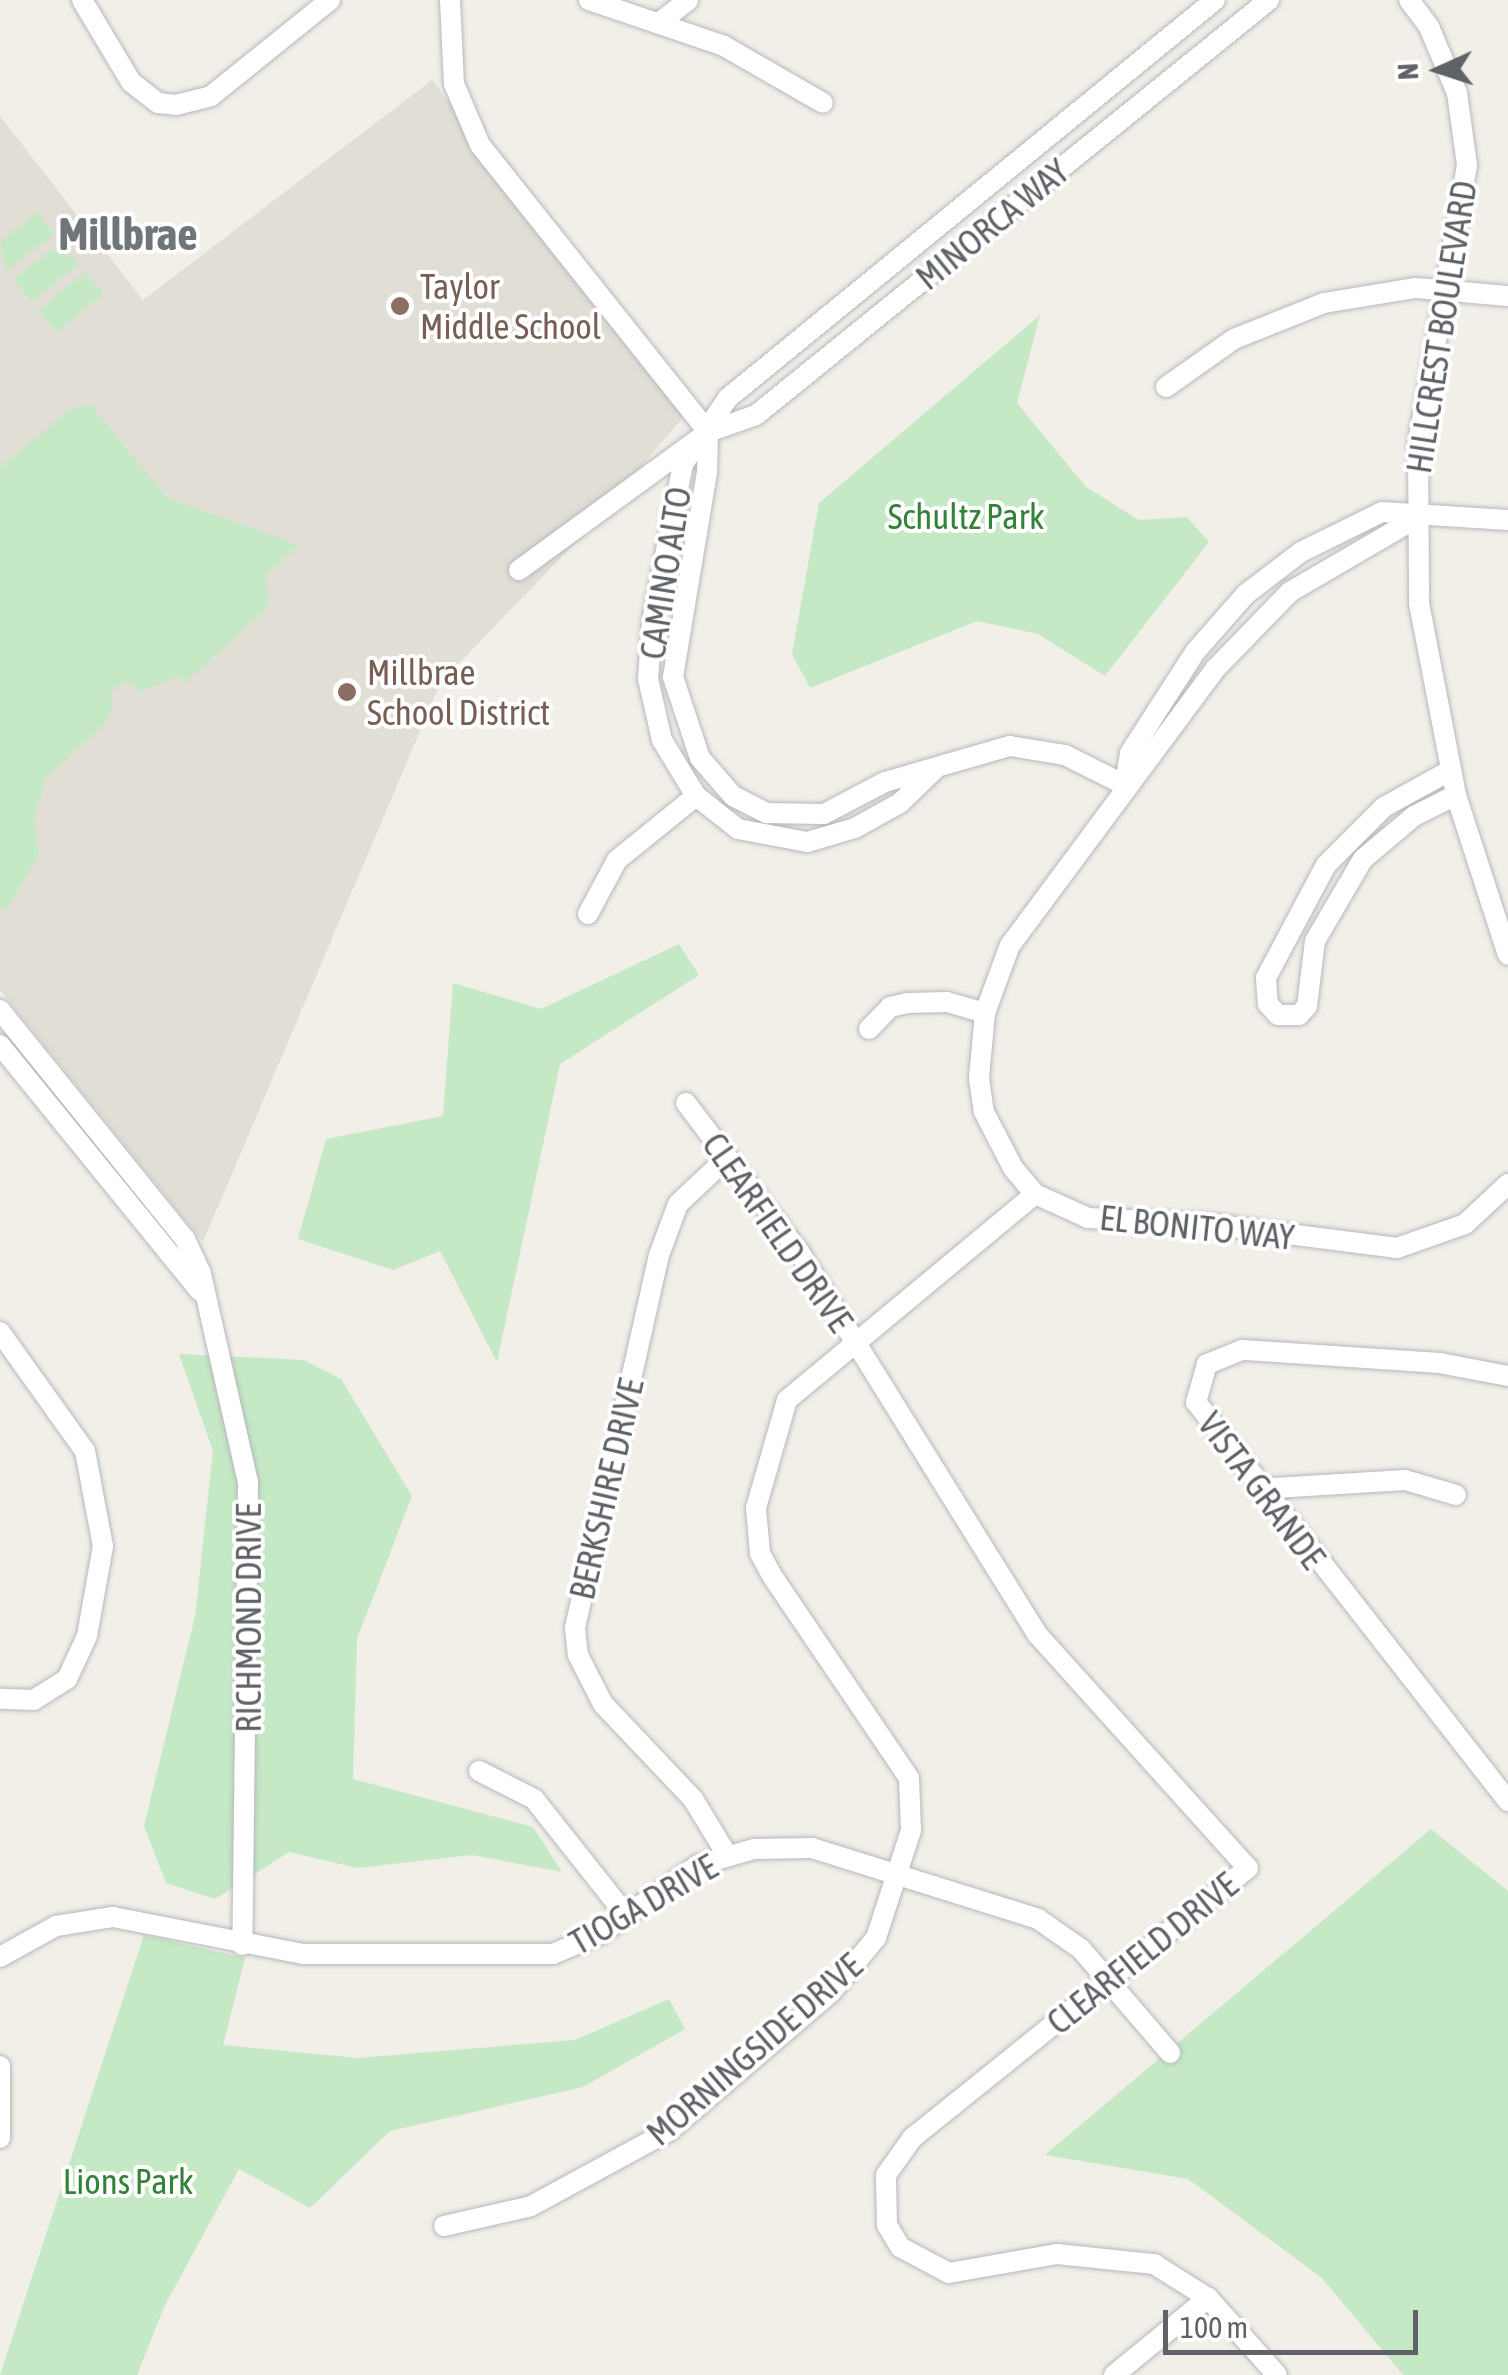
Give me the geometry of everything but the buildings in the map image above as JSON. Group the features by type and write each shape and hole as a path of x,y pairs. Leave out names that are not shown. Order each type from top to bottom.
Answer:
{"street":[{"path":"82,0 132,82 158,103 193,104 211,96 330,0"},
{"path":"450,0 454,84 480,146 708,432"},
{"path":"589,0 766,65 823,102"},
{"path":"660,23 688,0"},
{"name":"MINORCA WAY","path":"708,432 728,398 908,244 1215,0"},
{"name":"MINORCA WAY","path":"519,570 708,432 756,415 1269,0"},
{"name":"HILLCREST BOULEVARD","path":"1410,0 1444,58 1465,129 1465,200 1423,409 1415,518 1419,603 1456,795 1508,955"},
{"path":"1166,387 1234,339 1293,314 1369,294 1448,288 1508,296"},
{"name":"CAMINO ALTO","path":"708,432 683,464 649,650 662,740 696,796 738,829 807,842 831,838 900,803 935,769"},
{"name":"CAMINO ALTO","path":"708,432 707,472 674,652 677,702 700,758 733,796 786,816 824,814 885,782 986,750 1035,748 1092,766 1125,785"},
{"path":"1415,518 1508,520"},
{"name":"EL BONITO WAY","path":"1415,518 1315,574 1264,614 1125,785 1019,930 985,1013 979,1046 984,1112 996,1143 1036,1194 1088,1218 1253,1228 1373,1250 1442,1236 1491,1206 1508,1184"},
{"path":"1451,770 1384,807 1326,865 1266,978 1268,1004 1278,1015 1300,1014 1308,1006 1315,941 1363,859 1414,816 1456,795"},
{"path":"588,914 616,860 696,796"},
{"path":"868,1030 890,1008 907,1003 947,1002 985,1013"},
{"name":"RICHMOND DRIVE","path":"0,1010 185,1239 204,1296 248,1482 242,1944"},
{"name":"RICHMOND DRIVE","path":"0,1045 204,1296"},
{"name":"CLEARFIELD DRIVE","path":"686,1103 800,1252 1037,1634 1248,1868 897,2154 882,2200 887,2225 911,2256 949,2274 1057,2254 1109,2254 1154,2264 1208,2298 1277,2375"},
{"name":"BERKSHIRE DRIVE","path":"727,1158 678,1204 659,1255 575,1628 578,1655 604,1704 692,1799 728,1855"},
{"name":"MORNINGSIDE DRIVE","path":"444,2226 531,2206 669,2130 846,1978 876,1938 900,1872 910,1830 909,1778 771,1574 755,1532 775,1426 787,1400 1036,1194"},
{"path":"0,1332 85,1450 102,1546 87,1636 68,1679 34,1700 0,1699"},
{"name":"VISTA GRANDE","path":"1508,1376 1440,1363 1222,1354 1197,1381 1196,1402 1258,1489 1508,1800"},
{"path":"1258,1489 1406,1480 1456,1495"},
{"path":"479,1771 534,1799 625,1914"},
{"name":"TIOGA DRIVE","path":"0,1956 56,1926 113,1917 242,1944 331,1955 553,1954 625,1914 670,1880 728,1855 812,1848 900,1872 1038,1919 1081,1950 1170,2053"},
{"path":"0,2066 0,2138"},
{"path":"1114,2375 1208,2298"}],"shaded area":[{"path":"432,80 686,414 581,537 441,682 203,1242 0,990 0,116 143,300"}],"green space":[{"path":"37,212 54,234 6,272 0,242"},
{"path":"61,242 79,264 31,302 14,280"},
{"path":"86,272 103,294 56,332 39,310"},
{"name":"Schultz Park","path":"1040,315 1017,403 1086,487 1139,520 1187,517 1209,542 1105,676 1038,634 977,621 810,688 792,654 819,503"},
{"path":"90,404 167,498 299,545 265,576 269,599 263,612 186,682 177,676 141,692 125,681 110,693 113,705 104,725 46,777 34,819 39,854 8,908 0,909 0,468 69,410"},
{"path":"679,944 699,975 560,1064 497,1362 440,1251 393,1270 298,1239 326,1139 443,1116 453,983 541,1009"},
{"path":"179,1354 304,1360 341,1379 412,1496 357,1639 353,1779 533,1827 562,1872 472,1855 357,1868 289,1852 215,1899 166,1883 144,1826 195,1616 213,1451"},
{"path":"1431,1829 1508,1891 1508,2375 1403,2375 1322,2278 1188,2179 1045,2155"},
{"name":"Lions Park","path":"144,1935 245,1958 223,2045 358,2058 575,2040 669,1999 685,2029 583,2087 390,2131 310,2208 239,2169 164,2307 137,2375 0,2375"}],"place":[{"name":"Taylor Middle School","path":"400,306"},
{"name":"Millbrae School District","path":"347,692"}],"district":[{"name":"Millbrae","path":"128,235"}]}
